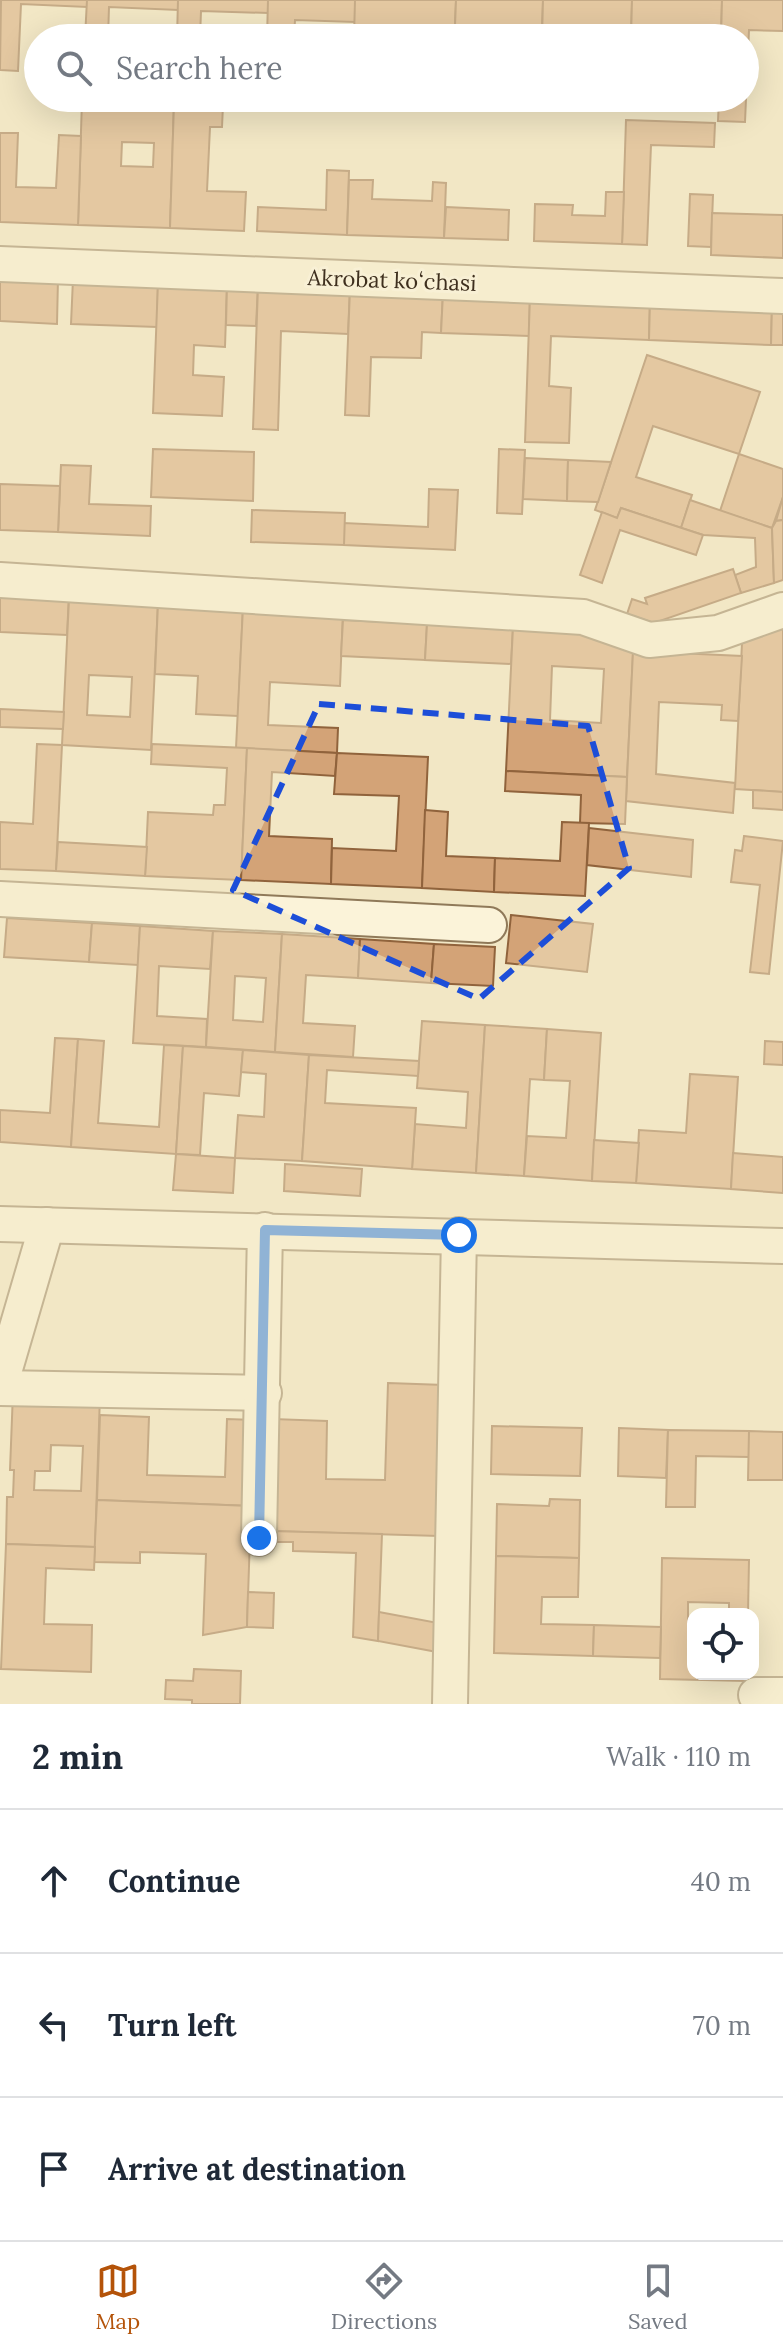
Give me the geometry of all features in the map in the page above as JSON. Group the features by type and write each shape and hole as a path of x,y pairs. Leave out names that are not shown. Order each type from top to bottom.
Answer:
{"street":[{"name":"Akrobat koʻchasi","path":"0,264 783,296"},
{"path":"0,580 583,617 649,640 718,633 783,610"},
{"path":"0,899 489,925"},
{"path":"0,1224 783,1246"},
{"path":"47,1225 0,1387 264,1393"},
{"path":"259,1538 265,1230"},
{"path":"450,1704 459,1235"}],"highlighted area":[{"path":"319,704 588,726 629,868 479,999 233,890"}],"building":[{"path":"1,0 87,0 87,7 21,4 18,71 0,70"},
{"path":"87,0 178,0 178,10 109,7 108,24 86,24"},
{"path":"178,0 268,0 268,13 201,11 201,24 177,24"},
{"path":"268,0 355,0 355,22 295,20 295,24 267,24"},
{"path":"355,0 456,0 455,24 354,24"},
{"path":"456,0 543,0 542,24 455,24"},
{"path":"543,0 632,0 631,24 542,24"},
{"path":"632,0 722,0 721,24 631,24"},
{"path":"722,0 783,0 783,31 759,30 759,24 721,24"},
{"path":"82,112 174,112 170,228 78,225","holes":["122,142 154,143 153,167 121,166"]},
{"path":"174,112 223,112 222,127 210,127 207,191 246,192 244,231 170,228"},
{"path":"718,112 745,112 745,122 718,121"},
{"path":"626,120 715,123 714,147 651,145 647,245 622,244"},
{"path":"0,133 18,133 16,187 56,188 59,135 81,136 78,225 0,222"},
{"path":"327,170 349,171 347,235 257,231 258,207 326,210"},
{"path":"349,180 373,180 372,199 432,201 433,182 446,183 444,238 347,235"},
{"path":"606,192 624,192 622,244 534,241 535,204 573,205 572,215 605,216"},
{"path":"690,194 713,195 711,247 688,246"},
{"path":"446,207 509,210 508,240 444,238"},
{"path":"712,213 783,215 783,258 711,255"},
{"path":"0,276 58,278 57,324 0,321"},
{"path":"73,279 158,282 157,327 71,324"},
{"path":"158,282 227,285 225,347 194,345 193,375 224,377 222,416 153,413"},
{"path":"227,285 258,286 256,326 226,325"},
{"path":"258,286 350,289 348,334 281,331 278,430 253,429"},
{"path":"350,289 443,293 441,333 422,332 421,358 371,357 369,416 345,415"},
{"path":"443,293 530,296 529,336 441,333"},
{"path":"530,296 650,300 649,340 551,336 549,386 571,388 569,443 525,442"},
{"path":"650,300 772,305 771,345 649,340"},
{"path":"772,305 783,305 783,345 771,345"},
{"path":"647,355 760,392 739,454 653,426 636,477 692,495 681,528 621,508 617,518 595,510"},
{"path":"153,449 254,452 253,501 151,497"},
{"path":"499,449 525,450 522,514 497,513"},
{"path":"739,454 783,469 783,497 772,528 720,511"},
{"path":"525,458 568,460 567,501 523,499"},
{"path":"568,460 611,462 598,502 567,501"},
{"path":"61,465 91,466 89,504 151,506 150,536 58,532"},
{"path":"0,484 60,486 58,532 0,530"},
{"path":"429,489 458,490 455,550 344,545 344,523 428,527"},
{"path":"783,497 783,520 776,521"},
{"path":"690,500 772,528 774,583 741,593 735,575 756,567 755,538 703,535 681,528"},
{"path":"621,508 703,535 696,555 620,530 602,583 580,575 602,512 617,518"},
{"path":"252,510 345,513 344,545 251,542"},
{"path":"783,520 783,580 774,583 772,528 776,521"},
{"path":"733,569 741,593 654,623 627,614 632,599 647,604 645,598"},
{"path":"0,591 69,595 67,635 0,632"},
{"path":"69,599 158,603 151,750 62,745","holes":["89,675 132,677 130,717 87,715"]},
{"path":"158,603 243,607 238,716 196,714 198,676 155,674"},
{"path":"243,607 343,612 340,686 270,682 268,725 338,728 337,753 236,748"},
{"path":"343,620 427,624 425,660 341,656"},
{"path":"427,624 513,627 511,664 425,660"},
{"path":"513,627 634,633 627,777 506,771","holes":["552,666 604,669 601,723 550,720"]},
{"path":"783,628 783,792 735,789 742,643"},
{"path":"633,651 742,656 738,721 721,720 722,705 659,702 656,774 735,783 733,813 626,801"},
{"path":"0,709 64,712 63,729 0,727"},
{"path":"37,744 62,745 56,871 0,869 0,822 33,824"},
{"path":"152,744 247,748 241,880 145,876 148,812 213,815 214,805 225,805 227,768 151,764"},
{"path":"247,748 337,753 335,776 272,772 269,836 332,839 331,884 241,880"},
{"path":"337,753 428,757 422,888 331,884 332,848 396,851 399,796 334,794"},
{"path":"506,771 627,777 625,824 580,823 581,795 505,791"},
{"path":"753,790 783,792 783,810 753,808"},
{"path":"425,810 448,812 446,856 495,858 494,892 422,888"},
{"path":"562,822 589,823 585,896 494,892 495,858 560,861"},
{"path":"589,828 693,840 691,877 587,865"},
{"path":"744,836 783,841 769,974 750,972 760,885 731,882 735,850 742,851"},
{"path":"58,842 147,847 145,876 56,871"},
{"path":"511,915 593,924 587,972 506,963"},
{"path":"7,918 92,923 89,962 4,957"},
{"path":"92,923 140,926 138,965 89,962"},
{"path":"140,926 213,931 210,969 159,966 157,1016 207,1019 206,1047 133,1043"},
{"path":"213,931 282,934 275,1052 206,1047","holes":["235,976 266,978 263,1022 233,1020"]},
{"path":"282,934 360,939 358,978 306,975 303,1023 355,1026 353,1057 275,1052"},
{"path":"360,939 434,944 431,983 358,978"},
{"path":"434,944 495,947 493,986 431,983"},
{"path":"422,1021 485,1025 476,1173 412,1169 415,1124 466,1128 468,1092 417,1088"},
{"path":"485,1025 547,1029 544,1080 530,1079 524,1176 476,1173"},
{"path":"547,1029 601,1033 592,1181 524,1176 527,1136 566,1138 570,1081 544,1080"},
{"path":"55,1038 78,1039 71,1147 0,1142 0,1110 50,1113"},
{"path":"78,1039 104,1041 98,1123 159,1127 164,1045 183,1046 176,1154 71,1147"},
{"path":"765,1041 783,1042 783,1065 764,1064"},
{"path":"183,1046 243,1050 239,1096 204,1093 200,1155 176,1154"},
{"path":"243,1050 309,1055 302,1161 235,1158 238,1115 264,1117 266,1074 241,1072"},
{"path":"309,1055 419,1061 418,1076 327,1070 325,1103 416,1108 412,1169 302,1161"},
{"path":"690,1074 738,1077 731,1189 636,1183 639,1130 686,1133"},
{"path":"594,1140 639,1143 636,1183 592,1181"},
{"path":"733,1153 783,1157 783,1193 731,1189"},
{"path":"176,1154 235,1158 233,1193 173,1190"},
{"path":"285,1164 362,1169 360,1196 284,1191"},
{"path":"388,1383 444,1385 439,1536 270,1531 273,1419 327,1421 326,1479 385,1480"},
{"path":"13,1392 100,1395 95,1547 6,1544 7,1497 13,1497 14,1470 10,1470","holes":["51,1445 83,1446 81,1491 34,1490 35,1471 50,1471"]},
{"path":"100,1415 149,1417 147,1475 225,1477 227,1419 254,1420 251,1506 97,1500"},
{"path":"492,1426 582,1428 580,1476 491,1474"},
{"path":"619,1428 668,1430 666,1478 618,1476"},
{"path":"668,1430 749,1431 749,1457 696,1456 695,1507 666,1507"},
{"path":"749,1431 783,1432 783,1480 748,1480"},
{"path":"550,1499 580,1500 579,1558 496,1556 497,1504 549,1506"},
{"path":"97,1500 251,1506 247,1627 203,1635 206,1554 140,1552 140,1563 94,1562"},
{"path":"270,1531 382,1534 378,1641 353,1637 356,1553 293,1551 293,1542 270,1542"},
{"path":"6,1544 95,1547 94,1570 46,1568 44,1624 92,1625 91,1672 1,1669"},
{"path":"496,1556 579,1558 578,1597 542,1597 541,1624 594,1625 593,1656 494,1653"},
{"path":"662,1558 749,1560 748,1608 729,1608 729,1603 688,1602 687,1680 660,1679"},
{"path":"248,1592 274,1593 273,1628 247,1627"},
{"path":"379,1612 438,1623 437,1652 378,1641"},
{"path":"594,1625 661,1627 660,1658 593,1656"},
{"path":"194,1669 241,1671 240,1704 192,1704 192,1700 165,1699 166,1680 193,1681"}],"route":[{"path":"259,1538 265,1230 459,1235"}]}
